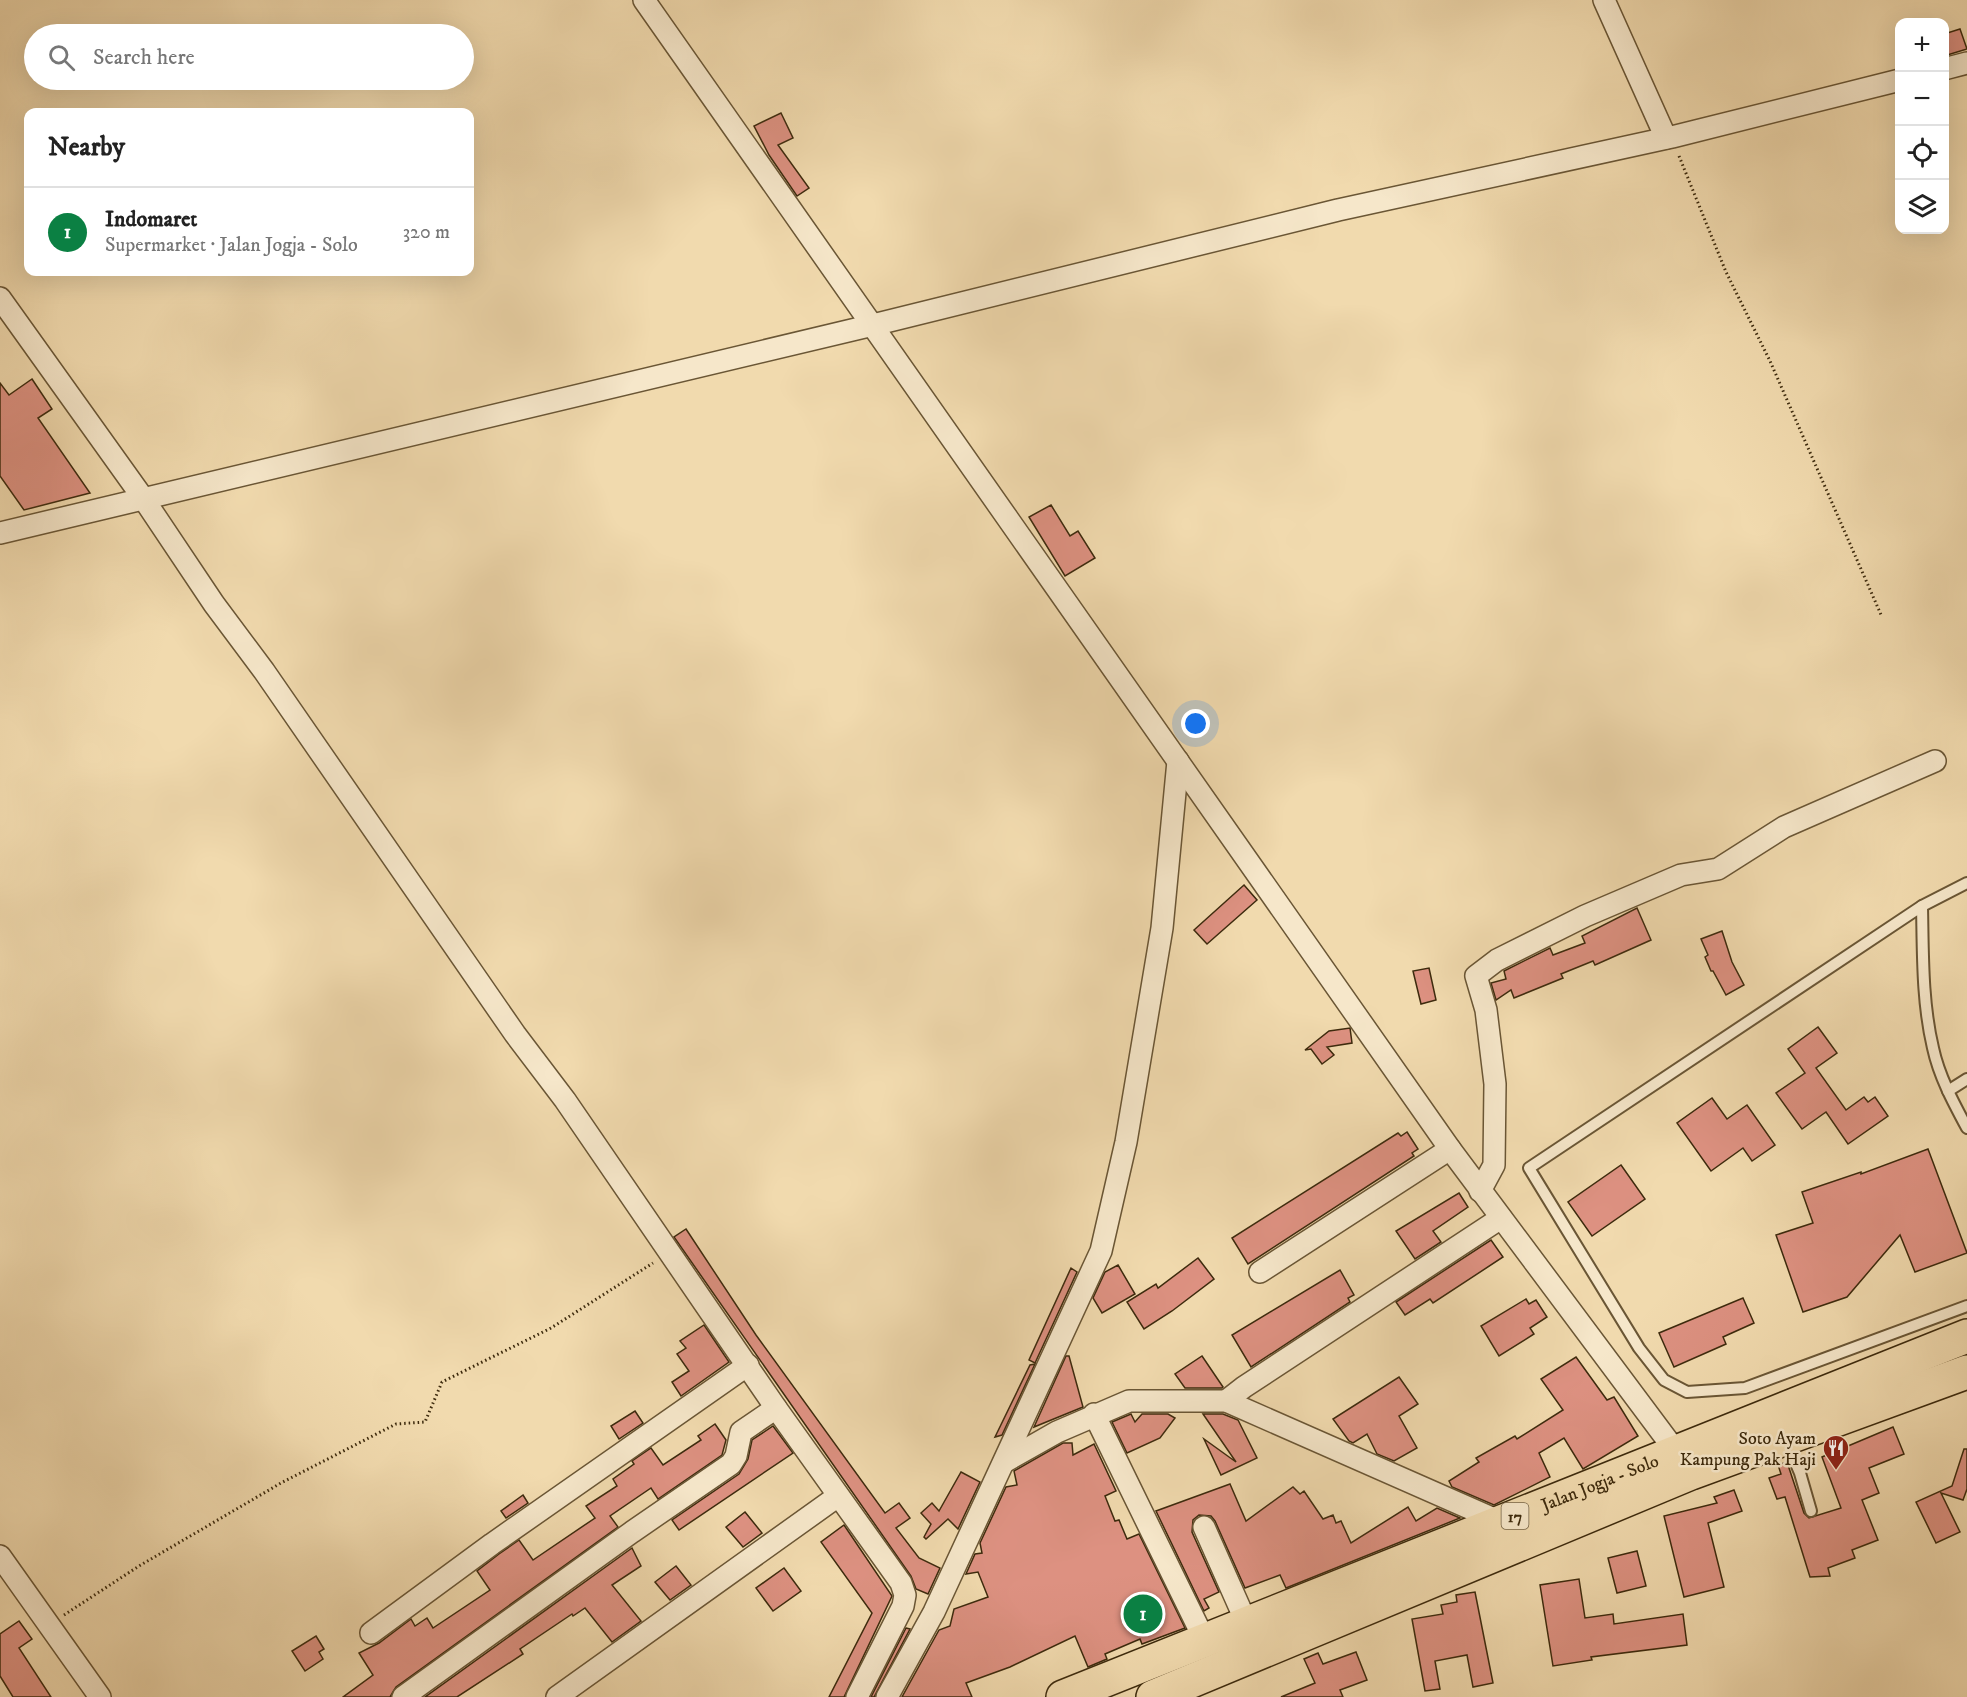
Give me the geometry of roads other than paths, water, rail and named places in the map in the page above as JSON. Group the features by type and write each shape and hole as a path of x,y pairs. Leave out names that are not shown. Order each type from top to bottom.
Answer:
{"highway":[{"name":"Jalan Jogja - Solo","path":"1156,1696 1967,1336"},
{"name":"Jalan Jogja - Solo","path":"1063,1697 1501,1522 1684,1463 1785,1438 1967,1372"}],"street":[{"path":"644,0 1450,1149 1684,1463"},
{"path":"1604,0 1669,138"},
{"path":"1949,68 1967,63"},
{"path":"0,533 873,325 1338,210 1669,138 1895,81"},
{"path":"0,298 214,604 264,670 776,1408 901,1583 906,1595 934,1612"},
{"path":"887,1697 934,1612 1101,1251 1126,1142 1162,928 1178,760"},
{"path":"1480,1191 1494,1165 1495,1084 1486,1010 1476,976 1497,960 1585,916 1681,875 1718,870 1784,827 1935,761"},
{"path":"1260,1272 1450,1149"},
{"path":"1226,1401 1502,1218"},
{"path":"371,1633 492,1544 748,1365"},
{"path":"1004,1462 1094,1414 1129,1401 1226,1401 1501,1522"},
{"path":"403,1697 632,1532 731,1464 736,1456 741,1432 776,1408"},
{"path":"1094,1414 1205,1641"},
{"path":"557,1697 838,1496"},
{"path":"1204,1527 1247,1624"},
{"path":"0,1556 100,1697"},
{"path":"856,1697 903,1606 906,1595"}],"lane":[{"path":"1967,883 1922,906 1529,1168 1639,1348 1664,1380 1687,1392 1745,1388 1967,1306"},
{"path":"1922,906 1925,990 1933,1048 1947,1091 1967,1128"},
{"path":"1947,1091 1967,1079"},
{"path":"1785,1438 1800,1473 1811,1511"}],"place":[{"name":"Soto Ayam Kampung Pak Haji","path":"1836,1471"},
{"name":"Indomaret","path":"1143,1614"}]}
